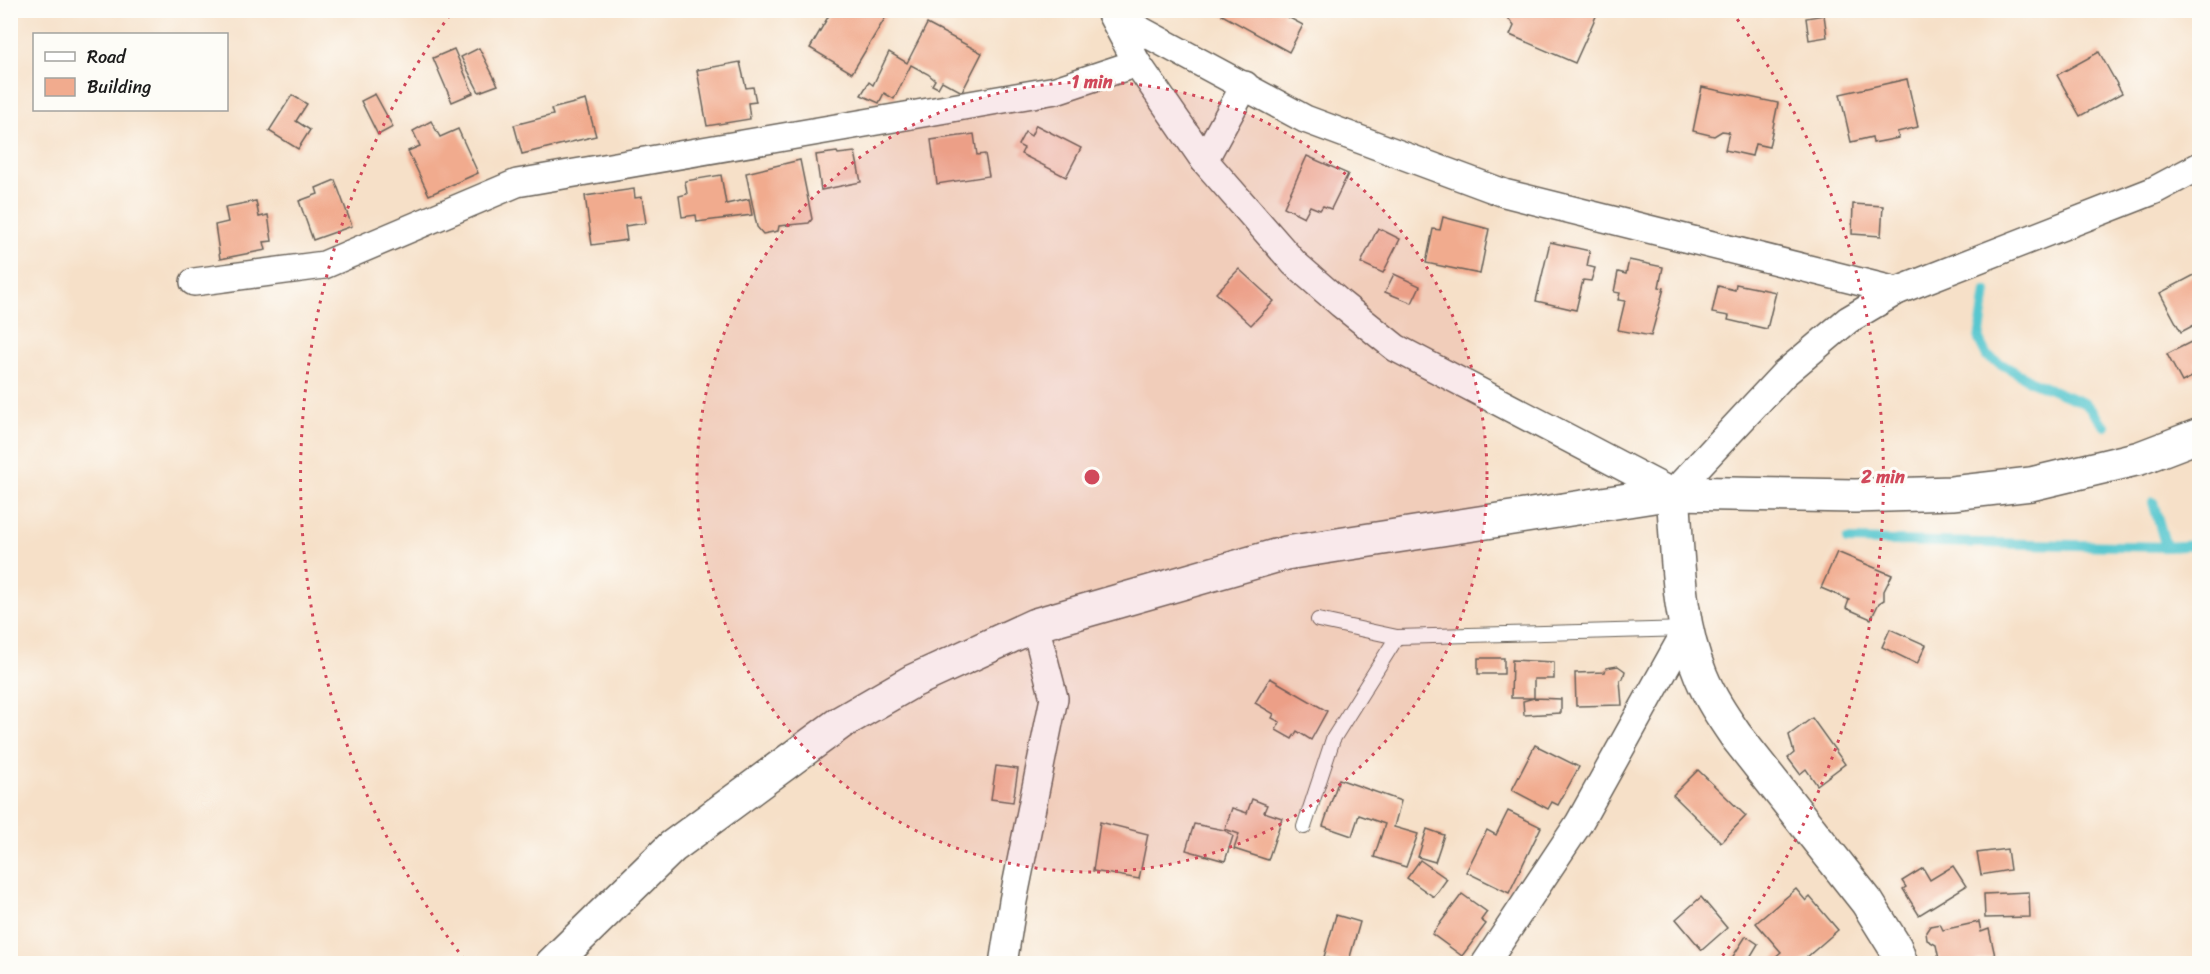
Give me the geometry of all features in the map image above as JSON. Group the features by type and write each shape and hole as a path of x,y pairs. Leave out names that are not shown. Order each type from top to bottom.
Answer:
{"street":[{"path":"1112,13 1137,63 1204,160 1294,263 1396,348 1673,493"},
{"path":"1112,13 1305,119 1504,193 1897,291"},
{"path":"194,282 324,266 517,183 1056,90 1137,63"},
{"path":"1204,160 1245,85"},
{"path":"1901,963 1895,947 1867,902 1736,736 1717,708 1700,675 1687,629 1673,493 1784,374 1848,320 1897,291 2153,191 2199,166"},
{"path":"552,963 672,848 840,723 913,681 1035,625 1286,553 1673,493 1855,496 1952,493 2031,484 2140,458 2199,435"},
{"path":"1003,963 1054,699 1035,625"},
{"path":"1485,963 1579,823 1687,629"}],"lane":[{"path":"1318,620 1397,638 1687,629"},
{"path":"1304,827 1333,739 1397,638"}],"building":[{"path":"832,10 890,10 852,73 810,48"},
{"path":"1224,10 1288,10 1282,14 1303,25 1289,52 1222,15"},
{"path":"1508,10 1590,10 1597,14 1575,63 1510,35 1514,26 1506,15"},
{"path":"1824,15 1827,37 1809,40 1806,18"},
{"path":"927,24 982,53 962,92 942,81 938,88 932,85 935,80 911,65 894,99 884,93 879,103 861,95 869,82 873,85 889,52 907,63"},
{"path":"479,48 498,85 479,92 461,57"},
{"path":"454,49 473,93 452,102 433,58"},
{"path":"2099,52 2122,93 2080,116 2057,75"},
{"path":"740,62 746,88 753,87 756,102 748,103 750,119 707,126 697,70"},
{"path":"1907,79 1918,127 1897,132 1899,138 1873,143 1872,137 1851,142 1840,94"},
{"path":"1702,87 1778,103 1769,147 1755,144 1752,156 1725,150 1729,132 1722,131 1714,136 1693,131"},
{"path":"375,94 393,127 378,135 361,101"},
{"path":"292,95 307,104 296,121 310,130 298,149 269,131"},
{"path":"586,100 596,136 522,154 514,125 553,115 551,109"},
{"path":"431,121 440,137 458,129 478,173 429,195 408,151 420,146 413,131"},
{"path":"1036,125 1081,148 1066,177 1021,154 1024,148 1018,145 1025,132 1031,136"},
{"path":"974,134 977,155 985,154 989,176 937,184 931,140"},
{"path":"837,152 838,154 855,152 861,182 821,190 816,155"},
{"path":"1307,156 1348,174 1331,209 1323,206 1320,210 1310,206 1304,217 1284,207"},
{"path":"800,160 812,219 809,223 779,226 778,231 763,234 757,227 746,173"},
{"path":"721,175 726,204 749,199 752,215 697,222 696,215 682,217 679,196 687,194 685,181"},
{"path":"335,180 352,226 313,240 299,201 318,194 316,188"},
{"path":"634,189 635,198 642,197 646,223 625,226 627,240 592,245 585,196"},
{"path":"256,201 259,217 268,215 272,241 264,242 266,250 220,259 215,225 228,222 225,207"},
{"path":"1853,204 1883,206 1881,236 1852,234"},
{"path":"1443,217 1489,229 1480,274 1426,263 1433,229 1440,230"},
{"path":"1378,228 1400,239 1383,273 1361,263"},
{"path":"1550,242 1590,251 1587,266 1595,268 1591,281 1583,280 1576,310 1536,301"},
{"path":"1629,260 1663,267 1659,287 1664,288 1651,336 1618,330 1625,301 1618,300 1620,293 1614,292 1618,272 1626,274"},
{"path":"1239,269 1274,301 1251,325 1216,293"},
{"path":"2200,272 2200,322 2181,332 2160,293"},
{"path":"1394,274 1420,286 1412,303 1385,292"},
{"path":"1736,284 1776,292 1767,329 1728,320 1729,316 1712,313 1718,286 1735,290"},
{"path":"2195,340 2200,348 2200,361 2195,363 2200,373 2182,382 2167,354"},
{"path":"1837,552 1892,575 1884,591 1884,600 1879,603 1871,619 1846,608 1849,600 1821,588"},
{"path":"1890,629 1926,645 1917,664 1882,647"},
{"path":"1478,658 1504,658 1504,674 1478,674"},
{"path":"1512,660 1554,662 1554,679 1534,679 1534,698 1511,698"},
{"path":"1618,666 1625,671 1623,679 1620,680 1622,705 1576,706 1575,673 1605,672 1606,668"},
{"path":"1270,678 1327,711 1311,740 1297,731 1292,739 1276,730 1280,722 1272,718 1274,714 1255,703"},
{"path":"1534,698 1561,699 1561,713 1524,715 1523,701"},
{"path":"1812,718 1845,764 1817,785 1806,769 1800,774 1788,758 1794,753 1789,735"},
{"path":"1535,745 1579,767 1558,805 1552,802 1548,809 1512,790"},
{"path":"996,766 1018,769 1013,802 991,799"},
{"path":"1698,770 1746,816 1721,842 1673,795"},
{"path":"1339,779 1401,801 1394,827 1418,834 1406,867 1374,857 1385,824 1359,815 1352,836 1323,826"},
{"path":"1252,799 1267,805 1264,812 1282,818 1268,860 1234,849 1239,834 1225,829 1232,808 1247,813"},
{"path":"1508,811 1541,827 1509,893 1466,872 1487,830 1496,835"},
{"path":"1100,822 1148,834 1139,879 1093,871"},
{"path":"1194,824 1224,830 1233,836 1225,861 1186,850"},
{"path":"1427,829 1444,835 1435,862 1418,857"},
{"path":"2007,849 2010,870 1981,875 1977,853"},
{"path":"1420,860 1447,879 1434,897 1407,878"},
{"path":"1953,866 1966,886 1919,915 1903,889 1906,887 1902,881 1923,868 1930,880"},
{"path":"1796,889 1806,901 1810,897 1838,930 1799,964 1777,964 1773,959 1781,952 1756,923"},
{"path":"2029,892 2030,917 1985,918 1984,894"},
{"path":"1462,894 1487,912 1481,920 1486,924 1462,956 1432,934"},
{"path":"1701,897 1727,928 1702,950 1676,919"},
{"path":"1336,915 1360,922 1348,964 1324,957"},
{"path":"1979,922 1981,932 1989,929 1995,956 1975,961 1975,964 1940,964 1936,945 1927,940 1926,932 1930,926 1940,924 1943,930"},
{"path":"1746,936 1758,944 1746,964 1734,964 1730,961"}],"waterway":[{"path":"1986,291 1979,340 1987,356 2033,382 2086,404 2105,426"},
{"path":"2153,502 2166,547 2200,545"},
{"path":"1847,540 2166,547"}]}
